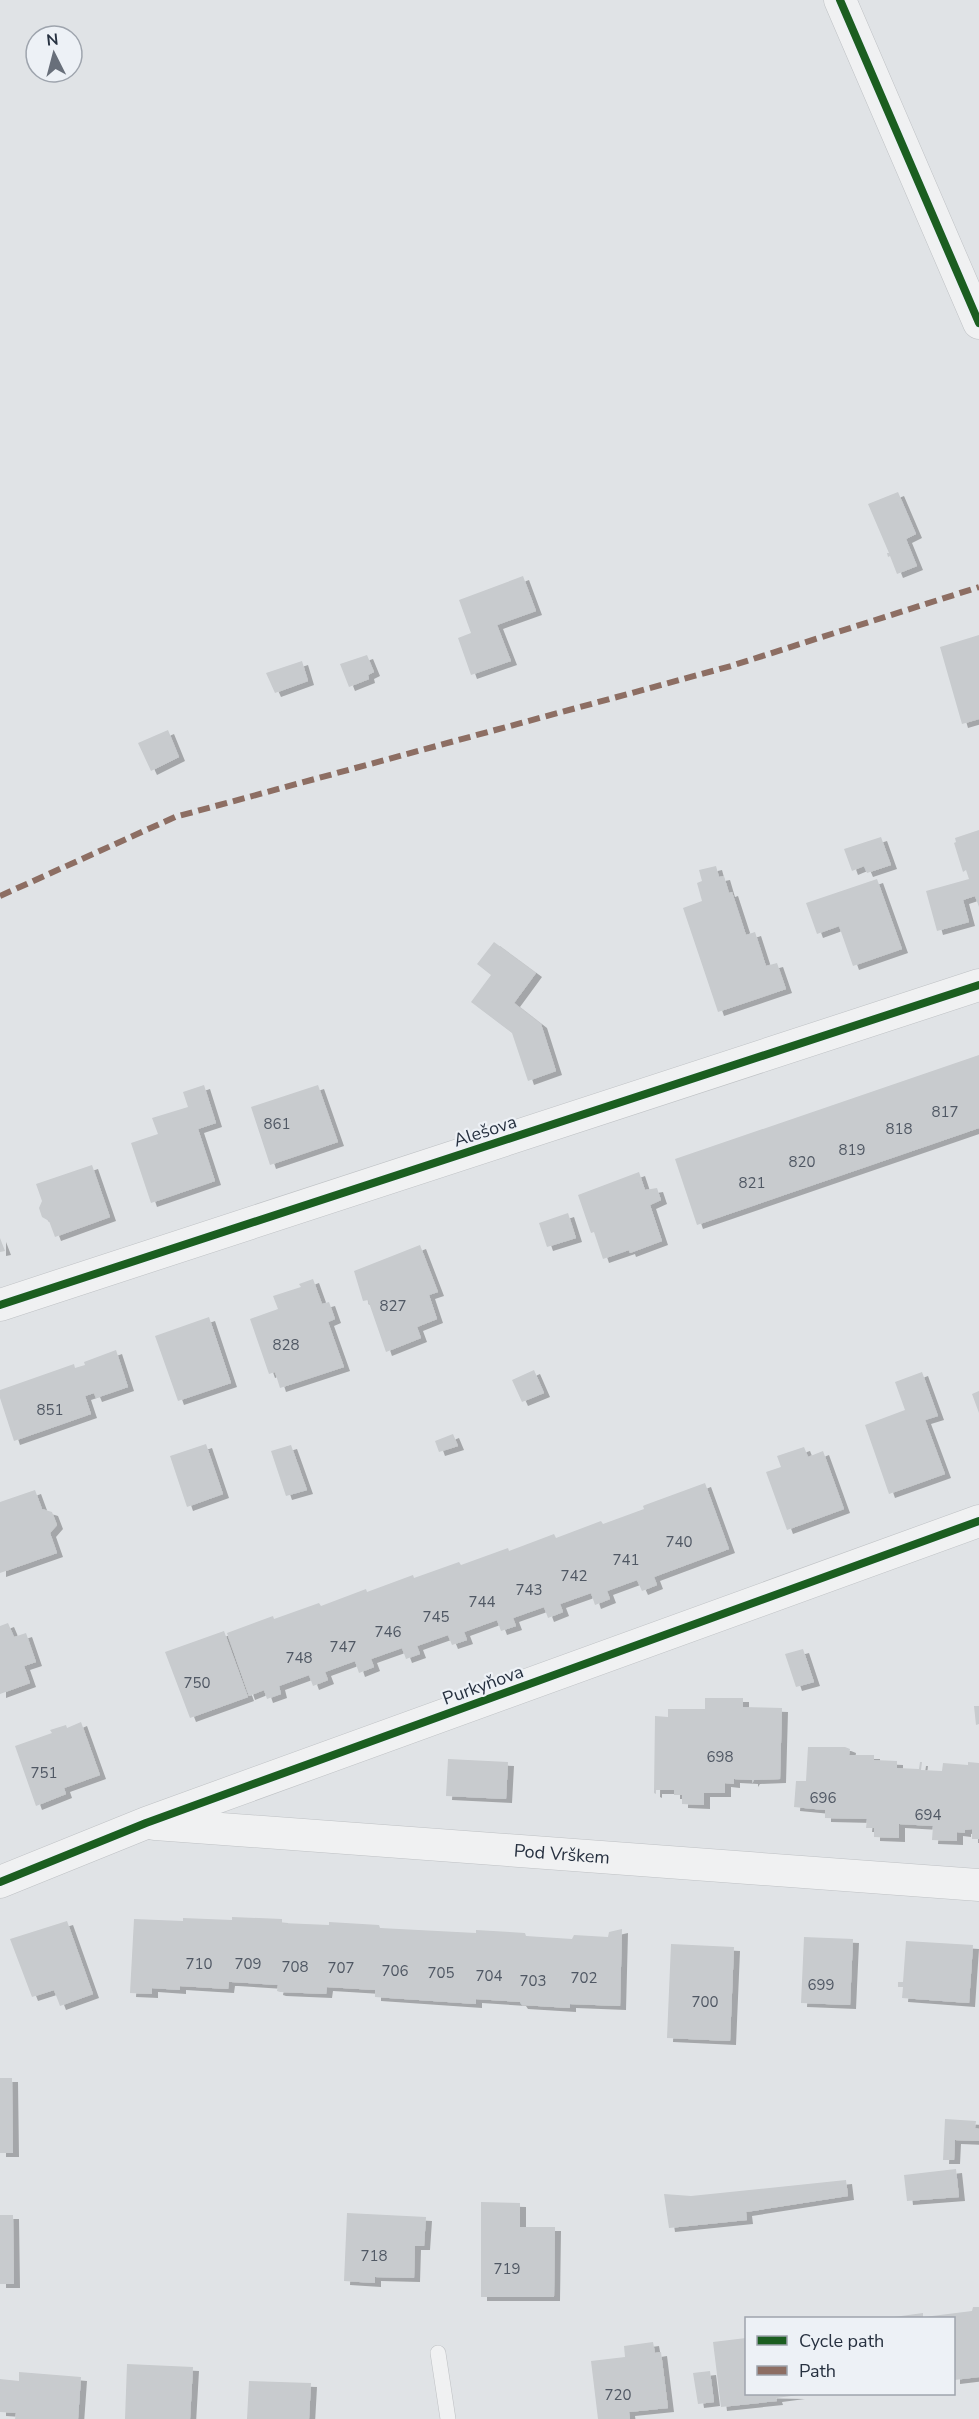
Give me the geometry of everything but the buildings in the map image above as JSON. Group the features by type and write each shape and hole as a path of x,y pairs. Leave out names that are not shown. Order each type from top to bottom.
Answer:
{"street":[{"path":"840,0 979,323"},
{"name":"Alešova","path":"0,1305 979,985"},
{"name":"Purkyňova","path":"0,1882 146,1823 979,1521"},
{"name":"Pod Vrškem","path":"146,1823 979,1885"}],"lane":[{"path":"438,2353 448,2419"}],"marked path":[{"path":"0,896 175,817 731,666 979,587"}],"cycle path":[{"path":"840,0 979,323"},
{"path":"0,1305 979,985"},
{"path":"0,1882 146,1823 979,1521"}]}
